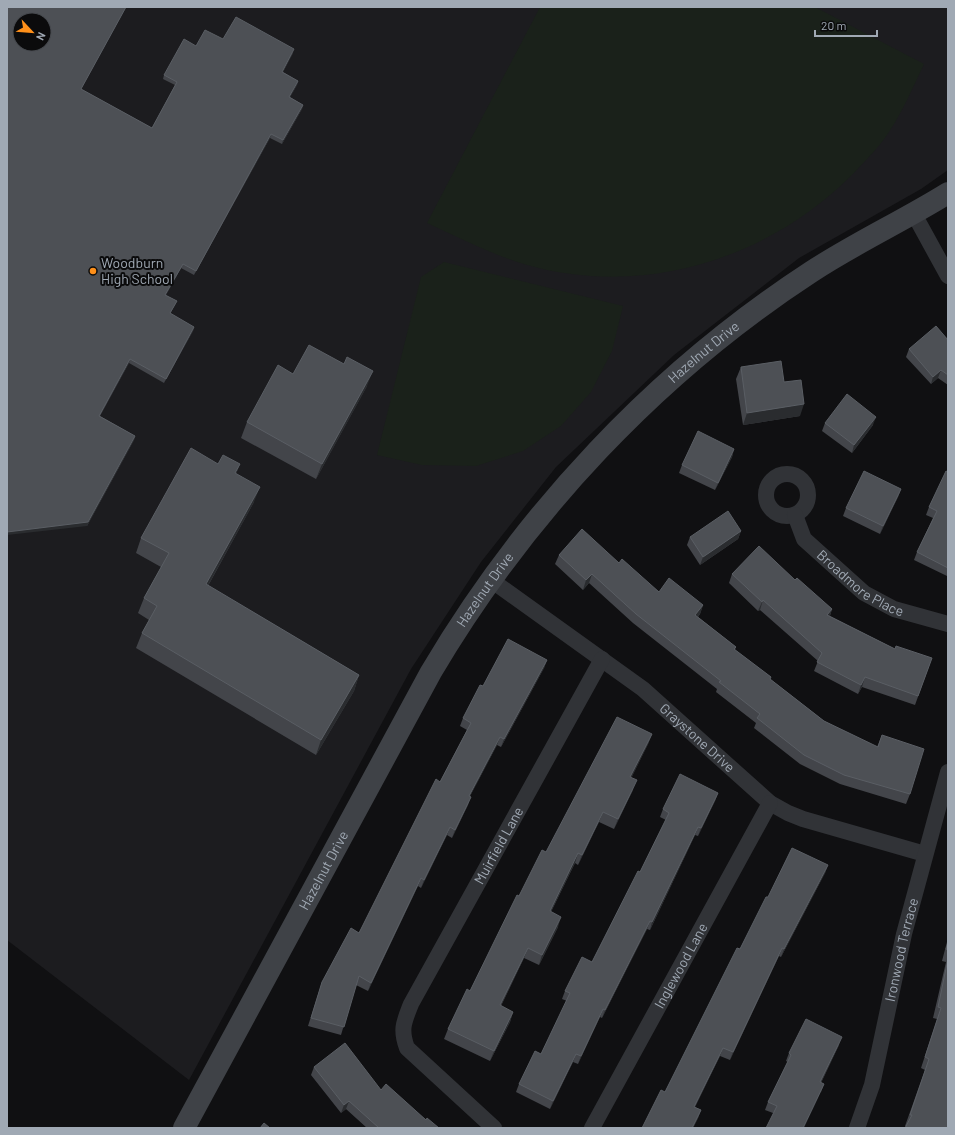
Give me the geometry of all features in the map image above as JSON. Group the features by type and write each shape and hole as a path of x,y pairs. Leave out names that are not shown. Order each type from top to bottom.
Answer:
{"street":[{"name":"Hazelnut Drive","path":"184,1128 431,672 490,580 524,535 579,470 677,375 722,337 812,271 914,214 948,193"},
{"path":"914,214 948,276"},
{"name":"Broadmore Place","path":"795,514 804,539 864,593 894,609 948,624"},
{"name":"Graystone Drive","path":"490,580 602,659 661,704 770,803 803,819 925,854"},
{"name":"Muirfield Lane","path":"494,1128 418,1059 408,1048 402,1035 404,1020 411,1004 602,659"},
{"name":"Ironwood Terrace","path":"857,1128 872,1085 904,934 948,772"},
{"name":"Inglewood Lane","path":"592,1128 770,803"}],"shaded area":[{"path":"7,7 948,7 948,170 921,189 799,258 674,355 556,467 481,562 411,669 189,1080 7,940"},
{"path":"540,7 815,7 924,64 899,116 877,148 854,173 820,203 784,228 744,249 703,264 660,273 616,277 571,274 514,261 476,246 427,223"},
{"path":"444,262 623,306 612,351 591,392 561,426 523,451 476,466 422,465 377,455 421,277"}],"building":[{"name":"Woodburn High School","path":"7,7 126,7 81,89 152,128 177,82 164,75 184,39 196,46 205,30 223,39 236,17 294,49 282,72 298,81 289,97 303,105 283,140 271,134 196,271 183,264 165,295 177,301 170,313 194,327 166,379 130,359 99,416 135,436 88,522 7,532"},
{"path":"936,326 948,340 948,375 941,370 933,377 909,349"},
{"path":"309,345 344,364 347,357 373,371 322,464 247,422 278,365 293,374"},
{"path":"781,361 784,382 801,380 804,404 747,413 741,367"},
{"path":"847,394 876,417 854,445 825,423"},
{"path":"698,431 734,449 718,483 682,465"},
{"path":"191,448 218,464 223,455 240,464 235,473 260,487 206,584 359,675 321,740 142,633 157,606 144,598 169,553 141,538"},
{"path":"864,471 901,489 883,526 846,508"},
{"path":"946,471 948,472 948,568 917,552 937,511 929,507"},
{"path":"728,511 741,531 703,557 690,537"},
{"path":"582,529 619,563 622,559 659,592 669,578 703,605 695,615 736,647 734,649 771,677 770,679 824,721 878,747 882,735 924,749 910,794 844,775 804,755 757,718 760,714 719,682 721,681 636,614 592,574 586,580 559,555"},
{"path":"759,546 795,580 797,578 832,609 827,615 895,649 896,646 932,658 918,696 865,677 861,685 817,662 822,653 763,600 762,602 732,574"},
{"path":"508,639 547,660 504,739 500,737 469,796 471,797 455,830 450,827 424,880 421,878 371,983 359,976 344,1027 311,1018 322,982 351,928 359,933 436,779 440,782 471,723 463,718 480,685 483,686"},
{"path":"617,717 652,734 630,777 637,780 618,819 603,812 582,855 578,853 550,911 561,917 542,955 528,948 500,1005 513,1012 494,1051 448,1029 467,989 470,991 517,895 519,896 542,850 546,852"},
{"path":"680,774 718,793 701,828 698,827 652,922 650,921 605,1010 603,1009 581,1056 576,1054 553,1101 519,1084 535,1051 541,1054 570,993 565,991 582,957 592,962 638,871 640,872 669,813 663,809"},
{"path":"792,848 828,865 784,949 782,948 733,1052 723,1048 694,1107 701,1110 692,1128 642,1128 661,1090 665,1092 737,948 740,949"},
{"path":"948,959 948,1128 905,1128 912,1115 910,1115 929,1059 925,1057 941,1008 938,1007"},
{"path":"806,1019 842,1037 820,1082 824,1084 803,1128 766,1128 777,1106 768,1102 791,1055 789,1053"},
{"path":"345,1043 381,1090 386,1084 426,1120 427,1118 439,1128 379,1128 349,1101 344,1105 314,1067"},
{"path":"264,1123 270,1128 260,1128"}],"place":[{"name":"Woodburn High School","path":"93,271"}]}
